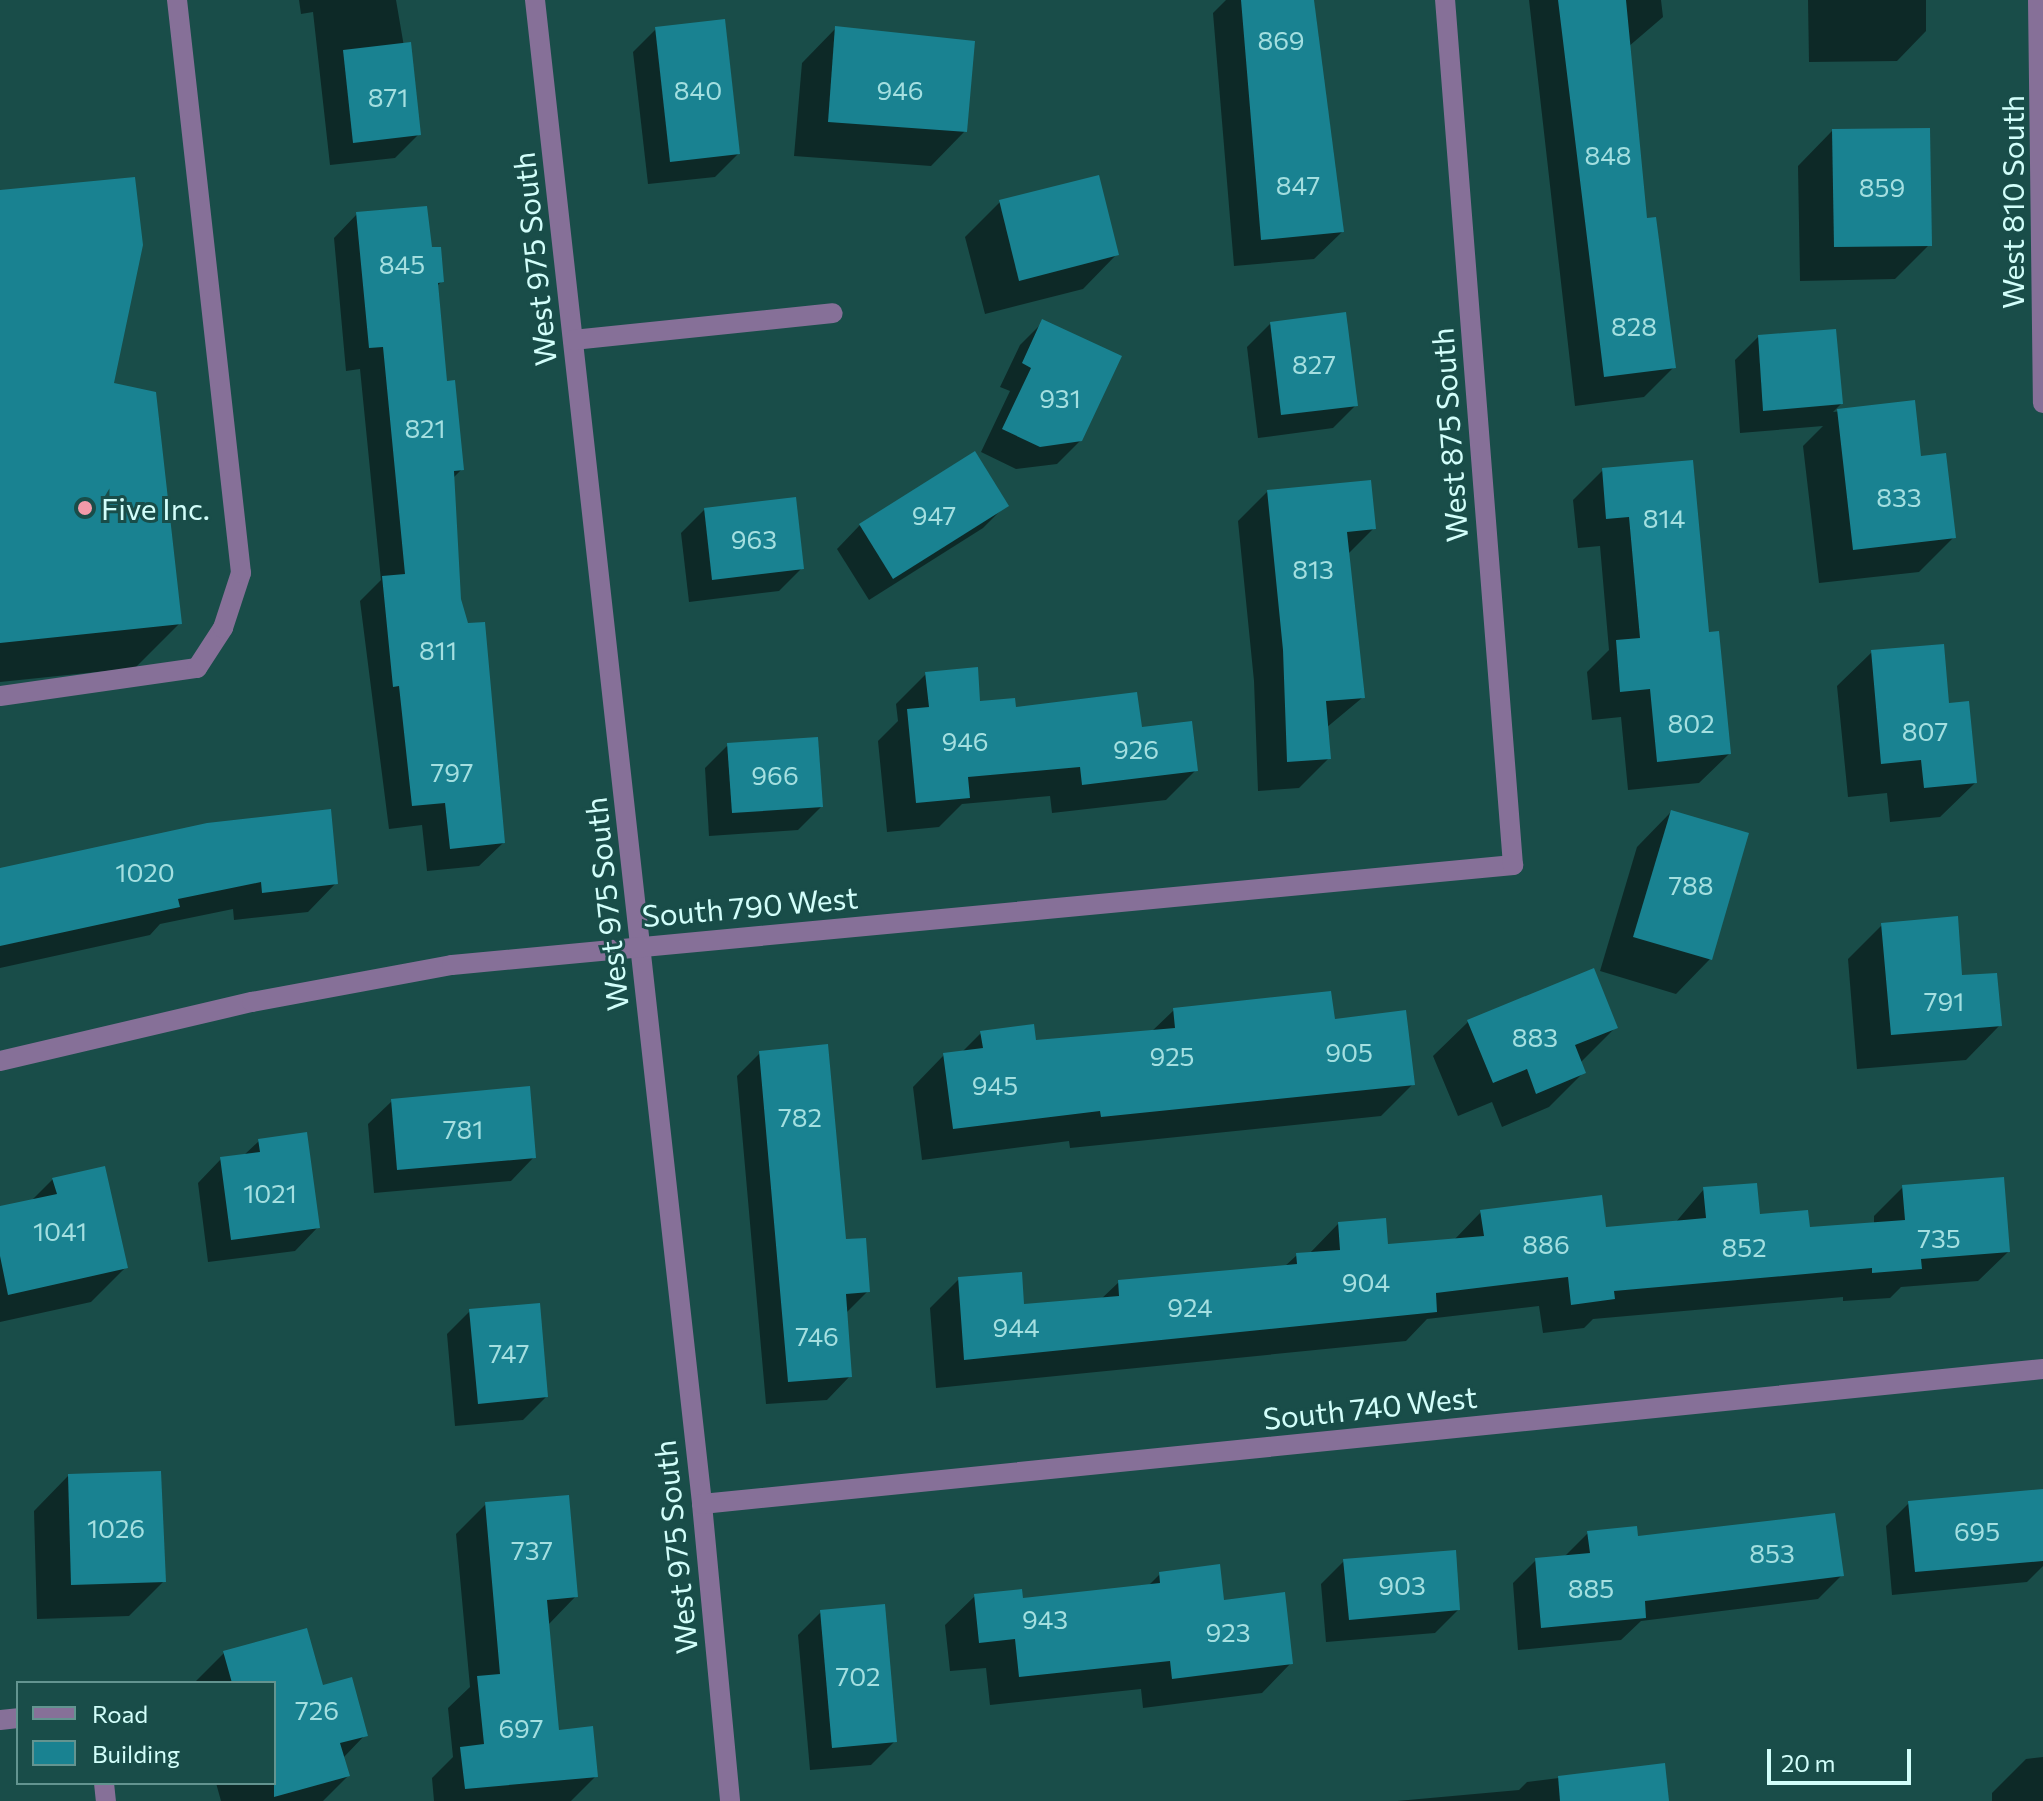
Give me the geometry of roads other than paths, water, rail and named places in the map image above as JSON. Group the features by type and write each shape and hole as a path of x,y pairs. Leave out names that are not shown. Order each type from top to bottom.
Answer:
{"street":[{"path":"0,696 197,668 223,628 241,573 177,0"},
{"name":"West 975 South","path":"535,0 702,1504 730,1801"},
{"name":"West 875 South","path":"1445,0 1513,865"},
{"name":"West 810 South","path":"2038,0 2043,403"},
{"path":"573,340 833,313"},
{"name":"South 790 West","path":"0,1061 252,1002 452,965 1513,865"},
{"name":"South 740 West","path":"702,1504 2043,1369"}],"place":[{"name":"Five Inc.","path":"85,508"}]}
